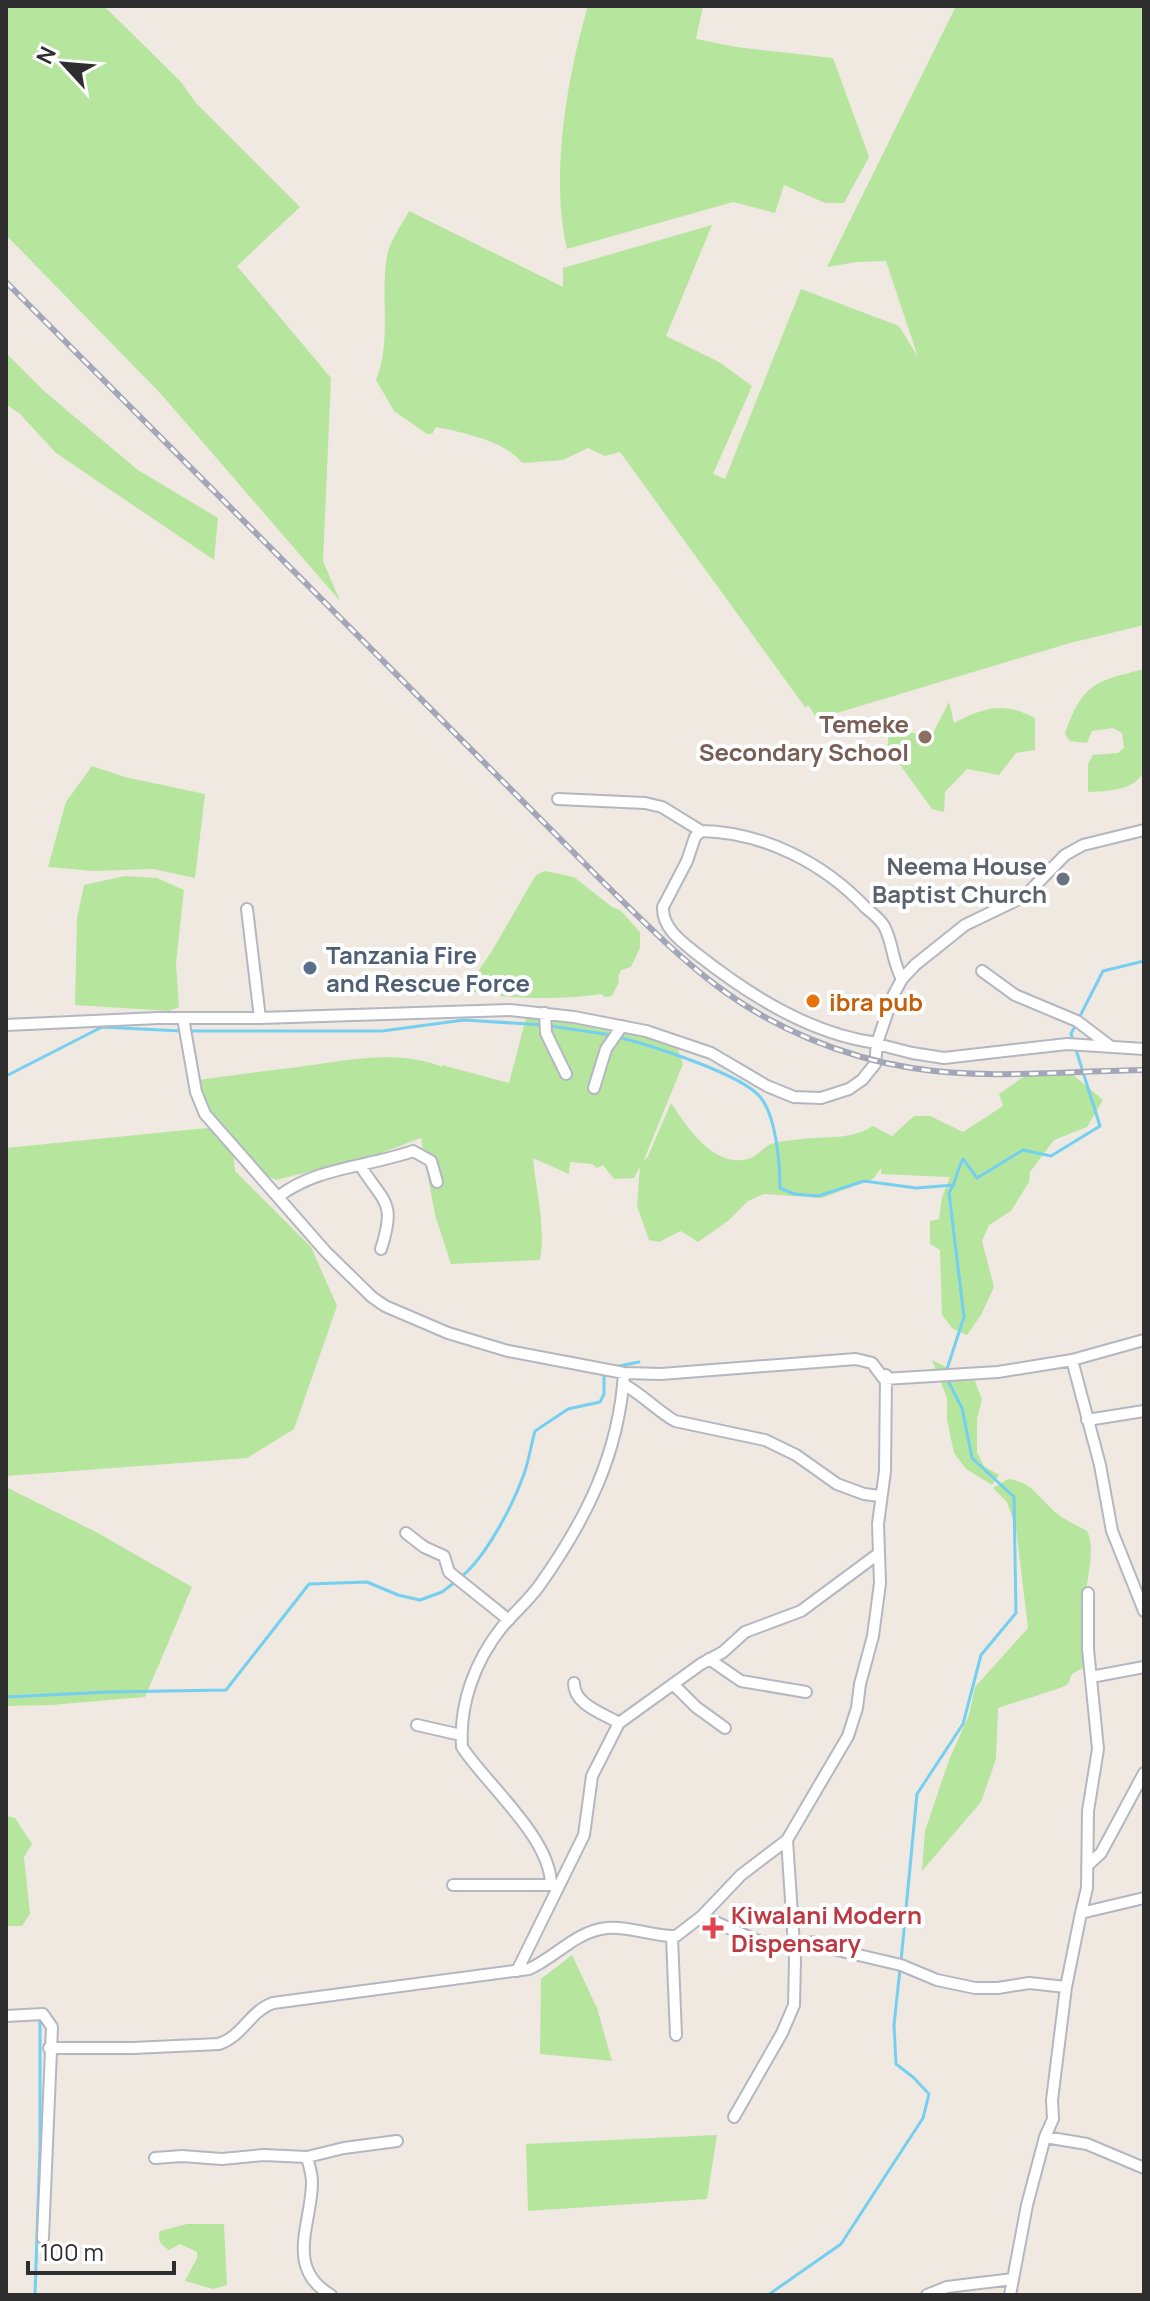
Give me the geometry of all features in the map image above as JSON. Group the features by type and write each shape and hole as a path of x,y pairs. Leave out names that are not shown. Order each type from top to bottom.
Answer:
{"street":[{"path":"558,799 654,805 701,831 734,835 783,848 838,880 883,925 895,968 902,979"},
{"path":"6,1025 478,1010 545,1013 622,1026 694,1046 767,1086 794,1097 821,1098 849,1089 862,1080 875,1064 877,1043 902,979 915,965 965,925 1025,896 1065,855 1083,845 1144,830"},
{"path":"701,831 695,837 662,915 670,930 724,975 764,1003 842,1035 944,1058 1067,1044 1144,1049"},
{"path":"247,909 260,1018"},
{"path":"982,971 1015,995 1077,1021 1112,1047"},
{"path":"545,1013 546,1033 566,1074"},
{"path":"183,1018 196,1092 205,1114 326,1252 372,1297 385,1306 448,1333 508,1351 624,1378 856,1359 872,1363 886,1376 982,1374 1072,1360 1141,1341 1144,1354"},
{"path":"594,1088 606,1049 622,1026"},
{"path":"278,1197 290,1187 308,1180 413,1151 431,1161 437,1182"},
{"path":"360,1165 386,1203 388,1222 381,1249"},
{"path":"1072,1360 1100,1465 1112,1531 1144,1611"},
{"path":"49,2048 219,2044 239,2033 257,2010 273,2003 517,1971 539,1964 591,1931 628,1928 672,1937 685,1931 741,1875 787,1840 848,1736 857,1708 878,1605 886,1376"},
{"path":"624,1378 675,1421 765,1440 796,1455 837,1484 880,1496"},
{"path":"556,1885 548,1863 497,1788 462,1747 461,1735 470,1684 486,1651 539,1586 592,1495 616,1438 624,1378"},
{"path":"1087,1420 1144,1411"},
{"path":"406,1533 424,1547 444,1556 447,1569 509,1620"},
{"path":"517,1971 556,1885 584,1835 592,1776 619,1723 723,1652 752,1628 775,1623 801,1611 878,1554"},
{"path":"1010,2295 1027,2205 1045,2137 1053,2119 1052,2100 1066,1987 1087,1888 1088,1811 1098,1749 1088,1649 1088,1593"},
{"path":"709,1659 741,1681 806,1692"},
{"path":"1091,1677 1144,1667"},
{"path":"574,1683 579,1700 619,1723"},
{"path":"673,1684 696,1707 725,1728"},
{"path":"417,1725 461,1735"},
{"path":"1089,1864 1109,1841 1144,1773"},
{"path":"734,2117 782,2033 794,2005 795,1960 787,1840"},
{"path":"453,1885 556,1885"},
{"path":"1081,1913 1144,1898"},
{"path":"702,1916 773,1945 818,1942 837,1950 901,1965 937,1980 975,1988 1015,1987 1029,1983 1066,1987"},
{"path":"672,1937 676,2035"},
{"path":"6,2016 37,2013 47,2017 52,2027 43,2238"},
{"path":"1045,2137 1087,2144 1144,2168"},
{"path":"155,2158 307,2157 397,2141"},
{"path":"307,2157 312,2182 303,2262 317,2287 331,2295"},
{"path":"927,2295 947,2287 1013,2279"}],"green space":[{"path":"6,6 104,6 300,207 237,266 331,378 323,561 340,601 161,394 6,235"},
{"path":"588,6 703,6 696,39 736,47 833,58 869,157 844,203 825,203 784,185 775,213 733,202 567,249 560,191 563,127 573,64"},
{"path":"956,6 1144,6 1144,625 1070,643 817,719 809,706 805,707 620,452 605,456 588,448 563,460 522,463 515,455 494,443 470,435 436,427 432,434 427,434 394,411 376,380 385,334 387,256 409,211 563,287 563,268 712,225 666,336 719,362 752,386 713,474 725,479 801,289 899,326 918,357 886,261 827,267"},
{"path":"6,353 45,392 138,470 218,518 214,560 56,453 20,414 6,404"},
{"path":"1144,669 1144,772 1127,786 1088,792 1088,764 1093,755 1118,753 1124,748 1122,733 1113,728 1092,731 1087,743 1070,741 1065,734 1072,717 1085,694 1093,687 1114,677"},
{"path":"949,702 954,723 994,708 1013,710 1035,718 1035,750 1016,753 999,775 967,769 945,792 944,812 932,809 888,748 888,739 893,731 900,730 931,737"},
{"path":"92,766 125,777 205,794 195,878 153,869 94,871 48,867 66,802"},
{"path":"545,871 574,877 620,910 640,932 640,948 631,967 621,970 612,996 533,998 465,990 492,951 536,875"},
{"path":"125,876 157,878 184,890 176,963 179,1007 169,1011 75,1005 77,918 84,885"},
{"path":"526,1018 594,1026 676,1044 683,1064 643,1162 671,1103 685,1124 714,1153 738,1160 751,1158 775,1143 847,1135 873,1126 892,1136 914,1116 930,1116 963,1132 1003,1106 999,1094 1026,1075 1073,1075 1103,1100 1087,1127 1054,1140 1030,1172 1029,1182 1011,1211 989,1225 982,1241 994,1287 967,1335 953,1329 942,1315 940,1250 930,1244 930,1221 939,1219 942,1197 950,1177 881,1174 881,1168 873,1179 822,1198 764,1194 748,1201 728,1221 698,1242 681,1231 659,1242 649,1240 637,1206 640,1166 634,1178 614,1179 603,1165 597,1168 592,1164 570,1162 569,1174 533,1158 541,1221 540,1260 451,1264 435,1215 421,1138 373,1156 276,1180 246,1166 233,1149 235,1171 311,1247 337,1306 294,1429 247,1458 6,1476 6,1148 217,1127 192,1091 199,1080 352,1060 406,1058 509,1083"},
{"path":"932,1360 975,1381 982,1400 977,1419 977,1452 984,1466 999,1475 992,1485 966,1469 954,1453 947,1420 947,1398"},
{"path":"1008,1479 1030,1488 1059,1515 1087,1531 1090,1538 1086,1666 1072,1674 1068,1684 1063,1687 998,1708 996,1759 981,1802 922,1871 925,1831 949,1760 969,1715 975,1687 1028,1628 1016,1528 1007,1502 993,1488"},
{"path":"6,1487 96,1532 192,1587 145,1697 6,1706"},
{"path":"6,1816 15,1818 32,1844 24,1857 30,1914 22,1926 6,1926"},
{"path":"572,1955 597,2008 612,2061 540,2054 541,1979"},
{"path":"717,2135 707,2199 528,2211 526,2144"},
{"path":"187,2224 224,2224 227,2285 213,2289 185,2281 197,2252 180,2244 169,2250 159,2238 160,2231"}],"waterway":[{"path":"1079,1018 1103,971 1144,961"},
{"path":"188,1031 382,1031 464,1020 544,1025 611,1035"},
{"path":"901,1961 917,1794 963,1724 981,1655 1016,1613 1014,1497 972,1458 962,1408 945,1375 964,1317 949,1193 963,1159 977,1178 1023,1150 1051,1156 1100,1126 1071,1034 1076,1024"},
{"path":"6,1076 102,1027 181,1031"},
{"path":"618,1037 716,1070 761,1098 774,1128 780,1188 794,1194 818,1196 864,1181 916,1188 954,1185"},
{"path":"614,1367 639,1362"},
{"path":"461,1577 480,1557 506,1515 524,1474 535,1431 568,1409 600,1402 604,1394 604,1371"},
{"path":"6,1697 226,1690 309,1584 367,1582 420,1600 442,1592 455,1582"},
{"path":"768,2295 841,2244 923,2118 929,2094 896,2064 894,2025 900,1969"},
{"path":"35,2295 40,2147 40,2020 37,2018"}],"railway":[{"path":"6,282 604,883 687,962 717,986 761,1015 809,1039 886,1063 970,1074 1144,1070"}],"place":[{"name":"Temeke Secondary School","path":"925,737"},
{"name":"Neema House Baptist Church","path":"1063,879"},
{"name":"Tanzania Fire and Rescue Force","path":"310,968"},
{"name":"ibra pub","path":"813,1001"},
{"name":"Kiwalani Modern Dispensary","path":"713,1928"}]}
